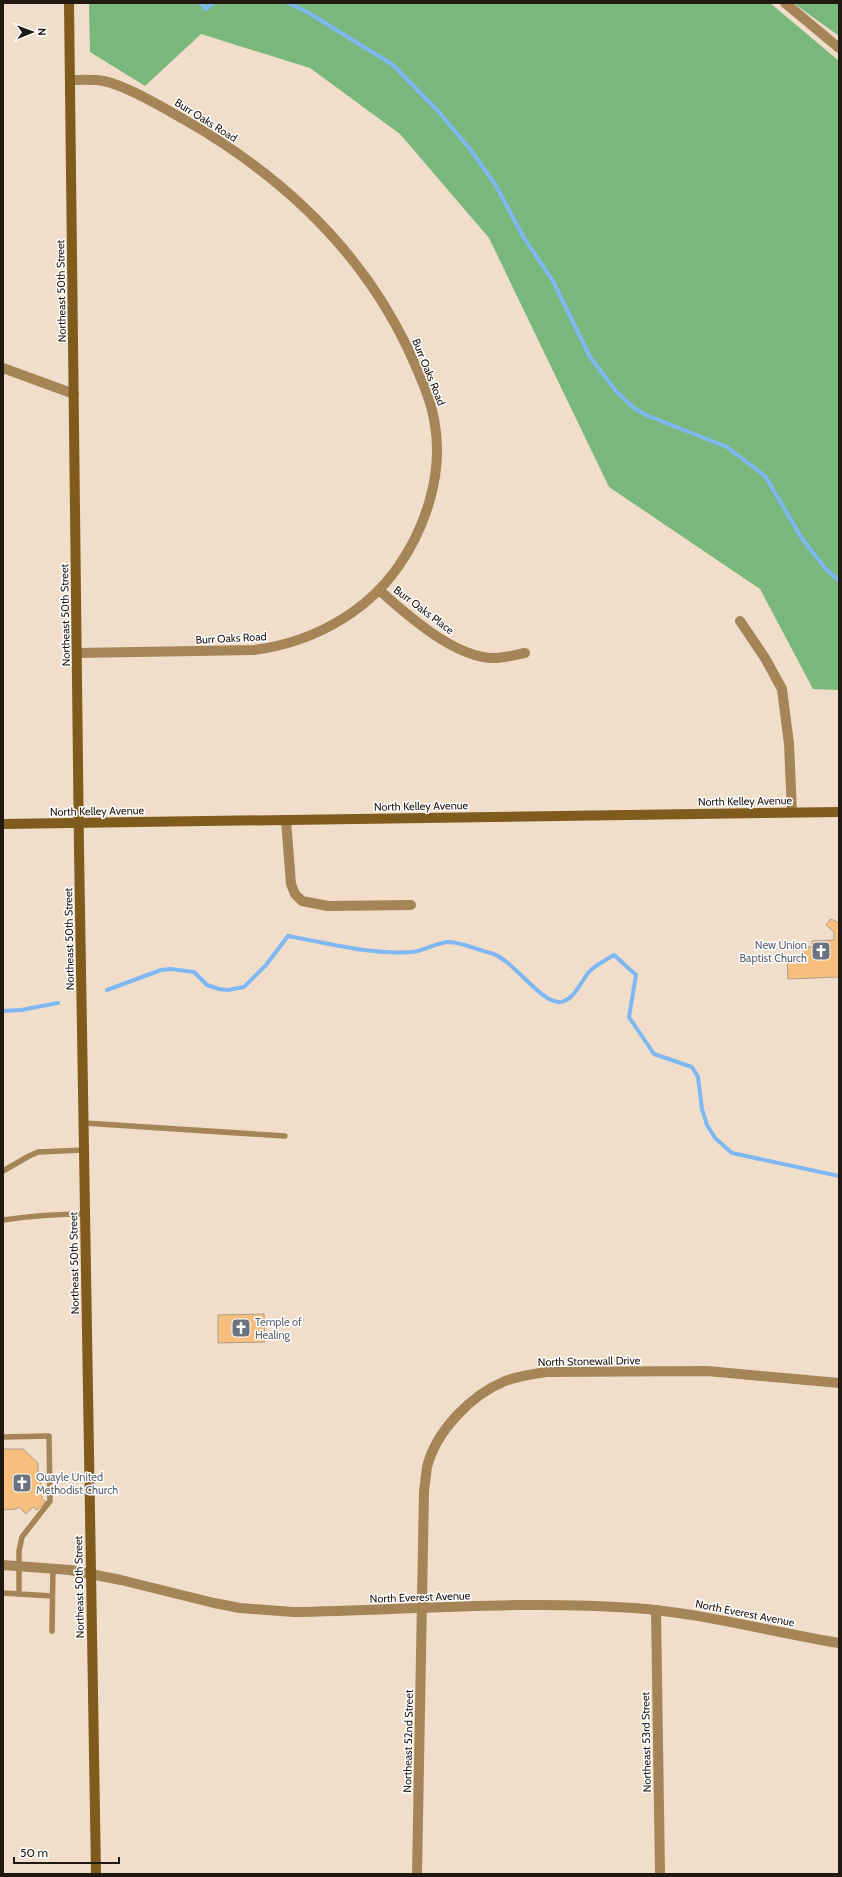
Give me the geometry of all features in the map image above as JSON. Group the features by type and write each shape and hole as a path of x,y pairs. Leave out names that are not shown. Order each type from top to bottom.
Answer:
{"street":[{"name":"Northeast 50th Street","path":"69,3 79,823 96,1874"},
{"path":"785,3 839,48"},
{"name":"Burr Oaks Road","path":"70,80 96,80 111,83 159,105 206,132 256,166 302,203 338,241 370,282 397,326 419,373 434,415 437,448 432,490 422,524 402,561 379,590 346,616 301,640 278,647 224,652 77,653"},
{"path":"3,368 74,394"},
{"name":"Burr Oaks Place","path":"379,590 420,625 447,643 470,653 483,657 496,658 525,653"},
{"path":"740,621 765,658 782,689 789,744 792,812"},
{"name":"North Kelley Avenue","path":"3,824 839,812"},
{"path":"286,820 291,884 295,894 302,901 328,906 411,905"},
{"name":"North Stonewall Drive","path":"423,1609 424,1492 428,1466 436,1445 448,1425 483,1393 504,1382 526,1375 547,1372 707,1371 839,1383"},
{"name":"North Everest Avenue","path":"3,1565 53,1568 91,1574 214,1603 266,1611 293,1612 567,1606 656,1610 839,1643"},
{"name":"Northeast 52nd Street","path":"417,1874 423,1609"},
{"name":"Northeast 53rd Street","path":"656,1610 660,1874"}],"lane":[{"path":"84,1123 285,1136"},
{"path":"3,1171 38,1152 84,1150"},
{"path":"3,1220 54,1214 85,1214"},
{"path":"3,1437 49,1436 50,1501 22,1537 19,1566 19,1594"},
{"path":"52,1631 53,1568"},
{"path":"3,1593 52,1596"}],"green space":[{"path":"89,3 770,3 839,61 839,690 813,689 760,589 609,487 489,238 400,134 310,68 201,34 145,86 90,52"},
{"path":"794,3 839,3 839,36 796,5"}],"building":[{"name":"New Union Baptist Church","path":"831,919 839,923 839,977 788,979 787,956 803,956 802,947 812,947 812,941 834,940 834,932 826,925"},
{"name":"Temple of Healing","path":"264,1314 265,1342 218,1343 218,1315"},
{"name":"Quayle United Methodist Church","path":"3,1449 23,1449 38,1463 38,1481 44,1486 44,1495 41,1498 46,1502 37,1510 33,1507 26,1514 19,1507 16,1509 3,1510"}],"waterway":[{"path":"201,3 206,9 213,3"},
{"path":"289,3 309,13 393,65 437,110 470,149 495,184 524,238 553,281 590,357 616,391 634,408 646,415 727,447 765,476 803,540 825,568 839,581"},
{"path":"107,990 161,970 171,969 194,972 207,985 219,989 228,990 244,987 266,965 288,936 349,948 381,952 412,952 445,942 460,944 500,957 544,996 560,1002 565,1001 577,990 591,969 614,955 636,975 629,1017 654,1054 692,1067 698,1077 702,1109 707,1125 715,1138 732,1153 839,1176"},
{"path":"3,1011 21,1010 58,1003"}],"place":[{"name":"New Union Baptist Church","path":"821,951"},
{"name":"Temple of Healing","path":"241,1328"},
{"name":"Quayle United Methodist Church","path":"22,1483"}]}
